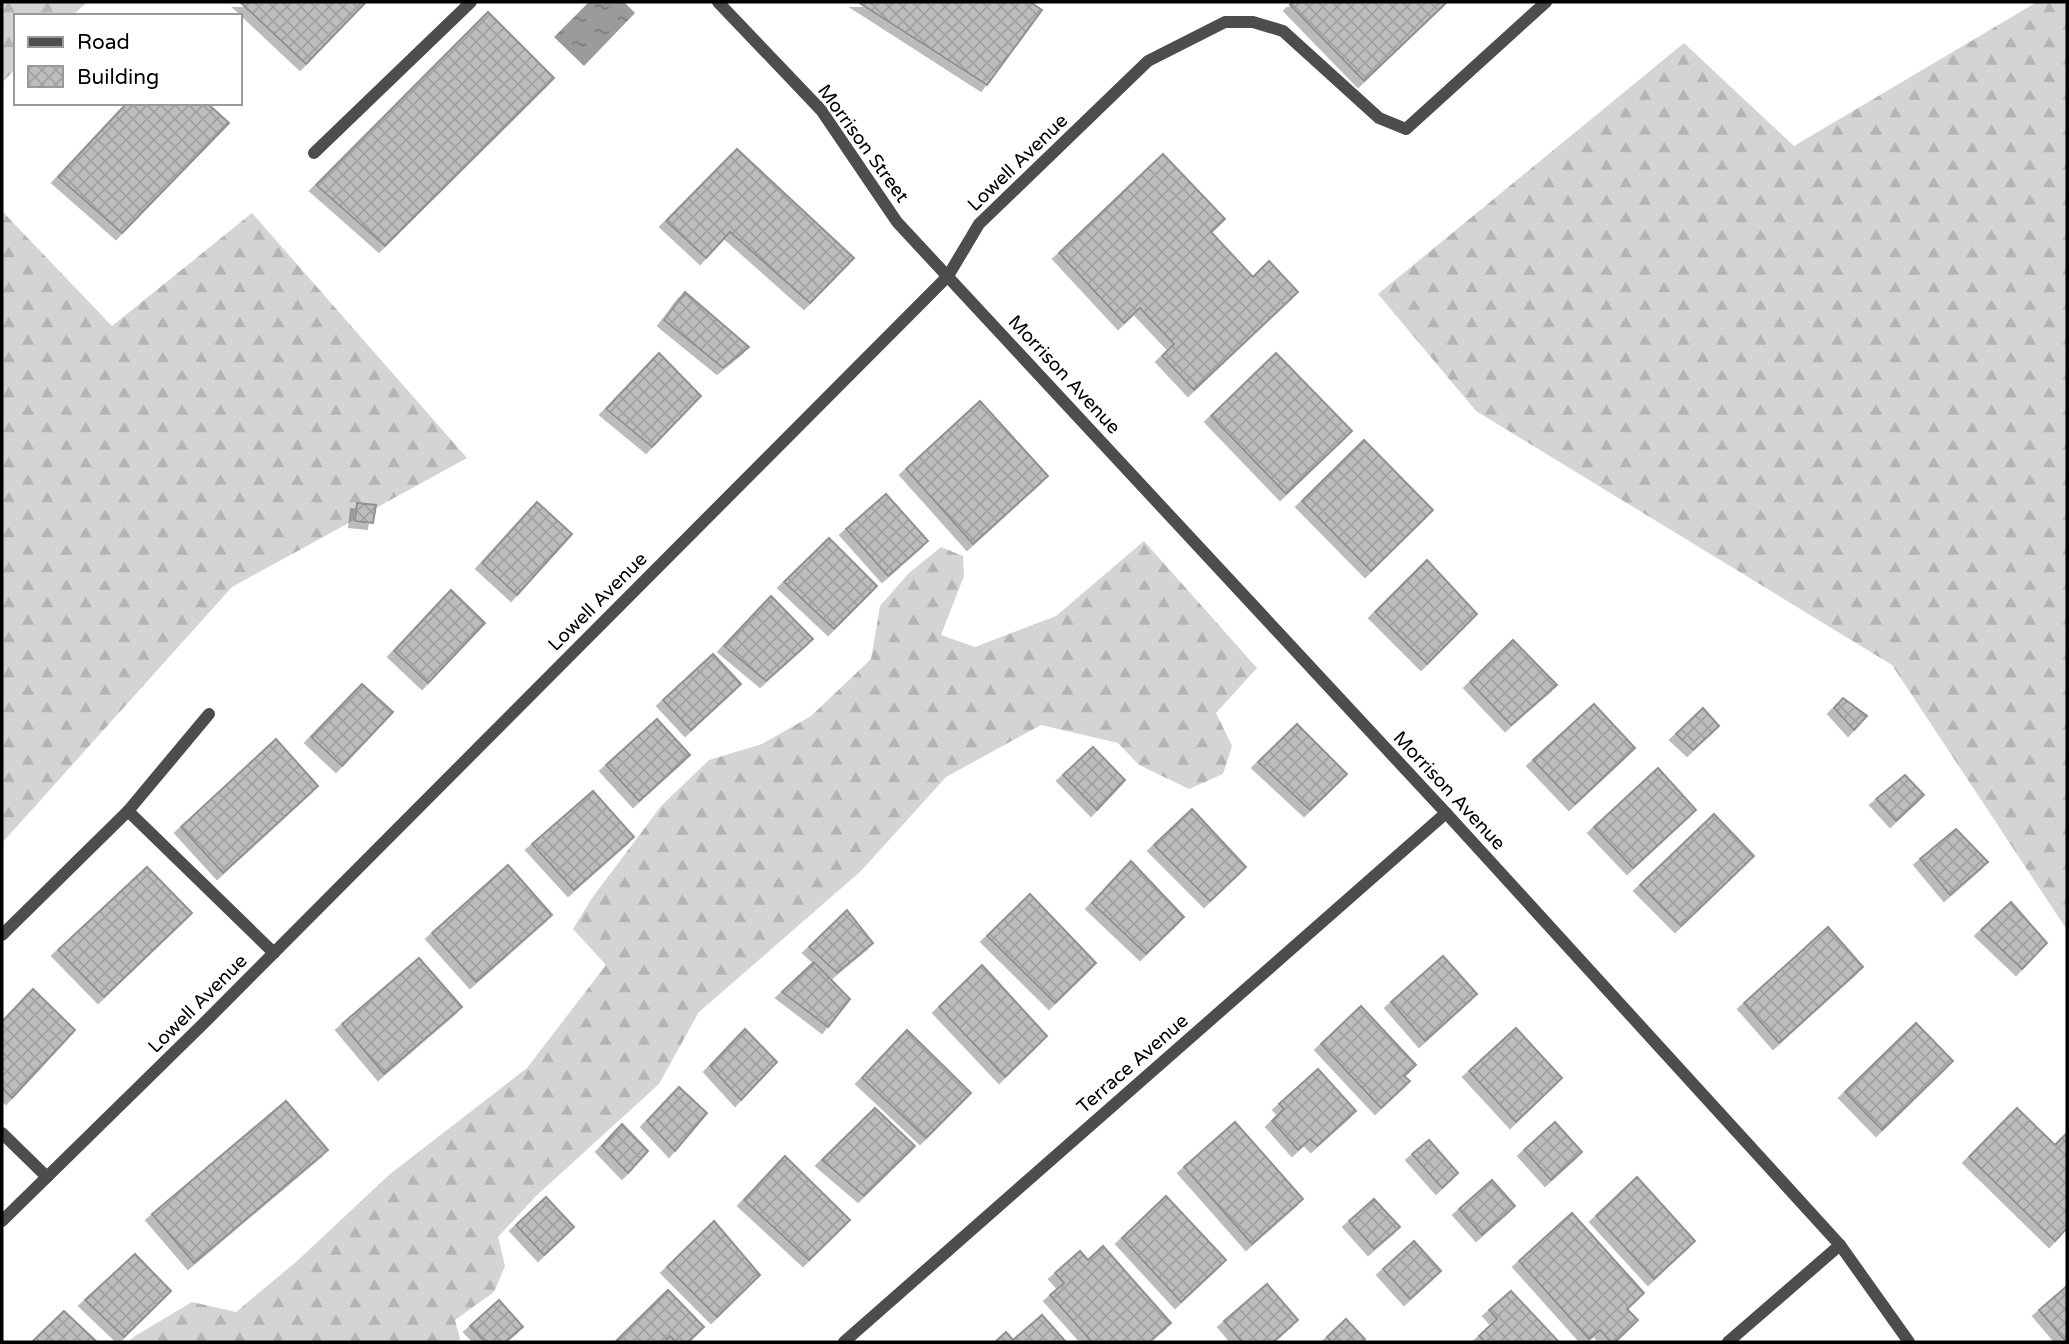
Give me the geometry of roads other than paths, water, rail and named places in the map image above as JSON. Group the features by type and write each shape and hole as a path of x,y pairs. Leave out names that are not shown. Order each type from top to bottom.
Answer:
{"street":[{"path":"314,153 471,2"},
{"name":"Morrison Street","path":"718,2 821,110 897,222 948,276"},
{"name":"Lowell Avenue","path":"2,1221 274,953 948,276 979,224 1148,61 1225,22 1253,22 1283,31 1379,118 1406,129 1546,2"},
{"name":"Morrison Avenue","path":"948,276 1446,813 1840,1245 1909,1342"},
{"path":"2,935 128,811 209,714"},
{"path":"128,811 274,953"},
{"name":"Terrace Avenue","path":"844,1342 1446,813"},
{"path":"2,1133 47,1177"},
{"path":"1728,1342 1840,1245"}],"water":[{"path":"589,2 624,2 635,13 584,66 554,37"}]}
